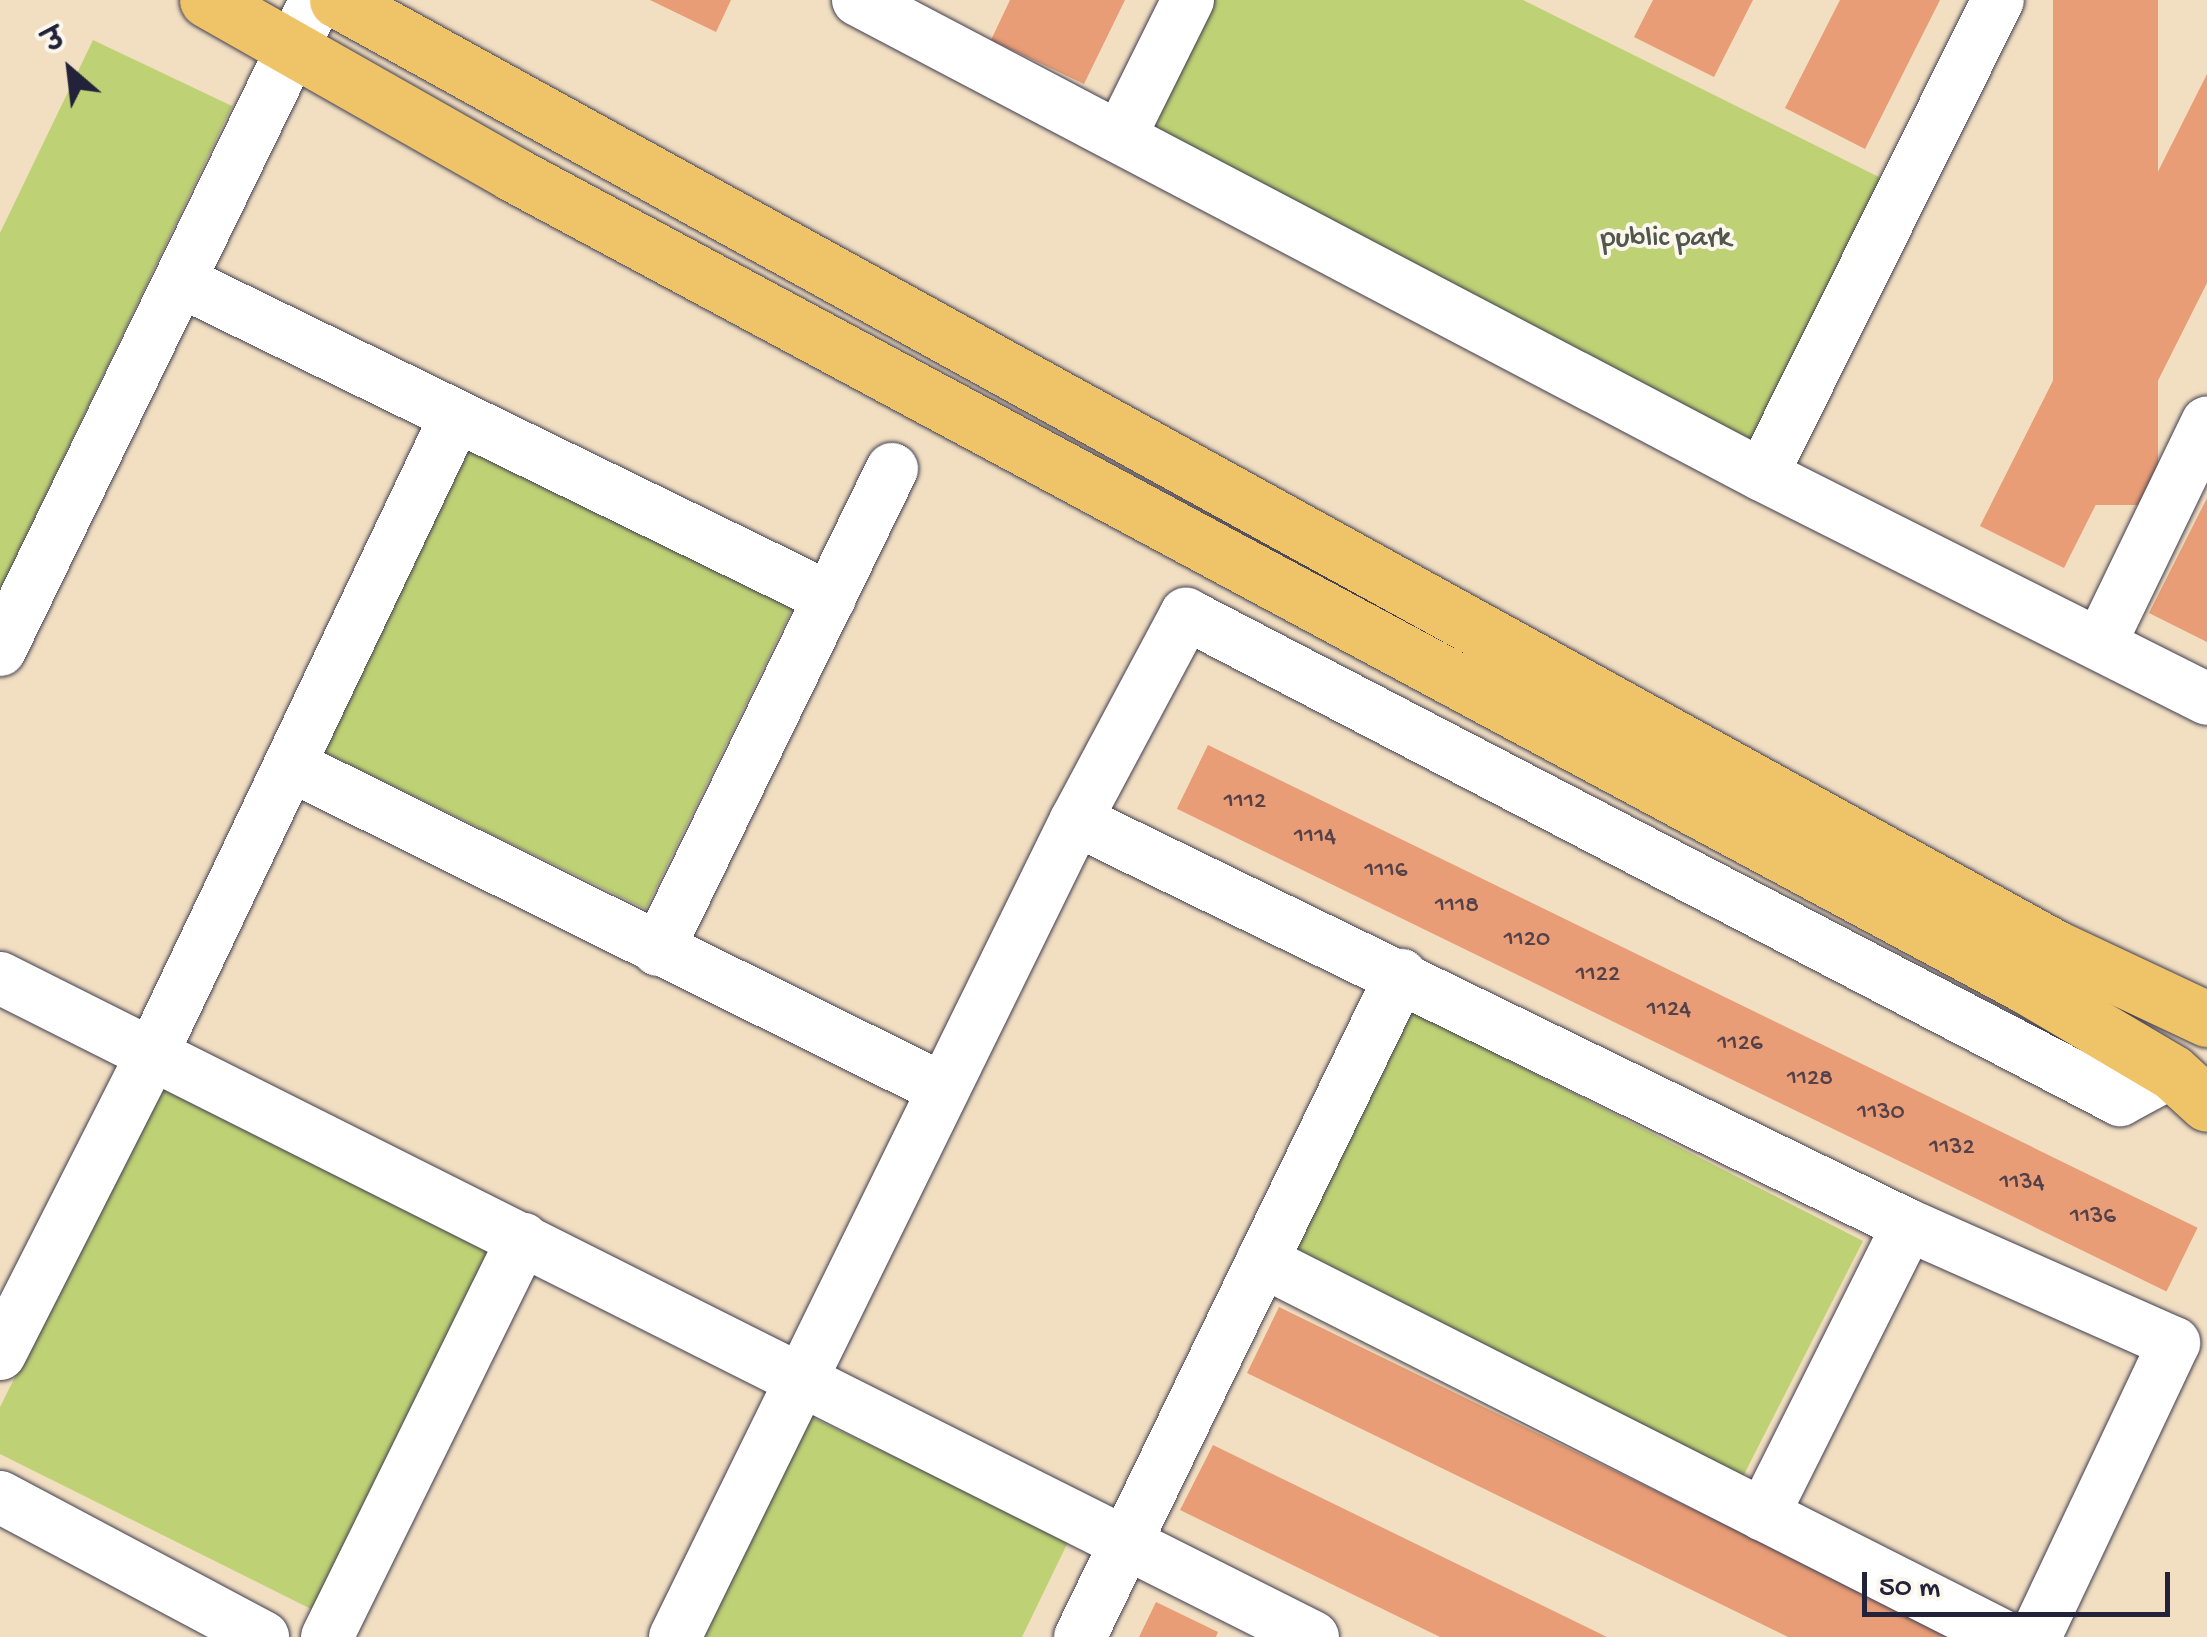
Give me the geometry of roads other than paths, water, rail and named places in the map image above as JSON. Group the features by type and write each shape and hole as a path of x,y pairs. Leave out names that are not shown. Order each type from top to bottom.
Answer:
{"main road":[{"path":"207,0 305,24 512,174 2028,987 2189,1088"},
{"path":"337,0 2038,939 2207,1019"}],"street":[{"path":"858,0 1762,475 2207,699"},
{"path":"1120,138 1188,0"},
{"path":"1762,475 1998,0"},
{"path":"4,633 305,24"},
{"path":"180,281 830,598"},
{"path":"0,1354 153,1052 456,416"},
{"path":"2100,644 2207,424"},
{"path":"658,950 892,469"},
{"path":"675,1637 798,1379 1076,820 1186,614 2120,1100 2189,1088"},
{"path":"290,765 943,1089"},
{"path":"1076,820 1908,1225 2174,1343 2036,1637"},
{"path":"1080,1637 1401,975"},
{"path":"0,978 1312,1637"},
{"path":"1762,1515 1908,1225"},
{"path":"327,1637 523,1239"},
{"path":"1262,1261 2005,1637"},
{"path":"0,1496 264,1637"}],"park label":[{"name":"public park","path":"1666,240"}]}
